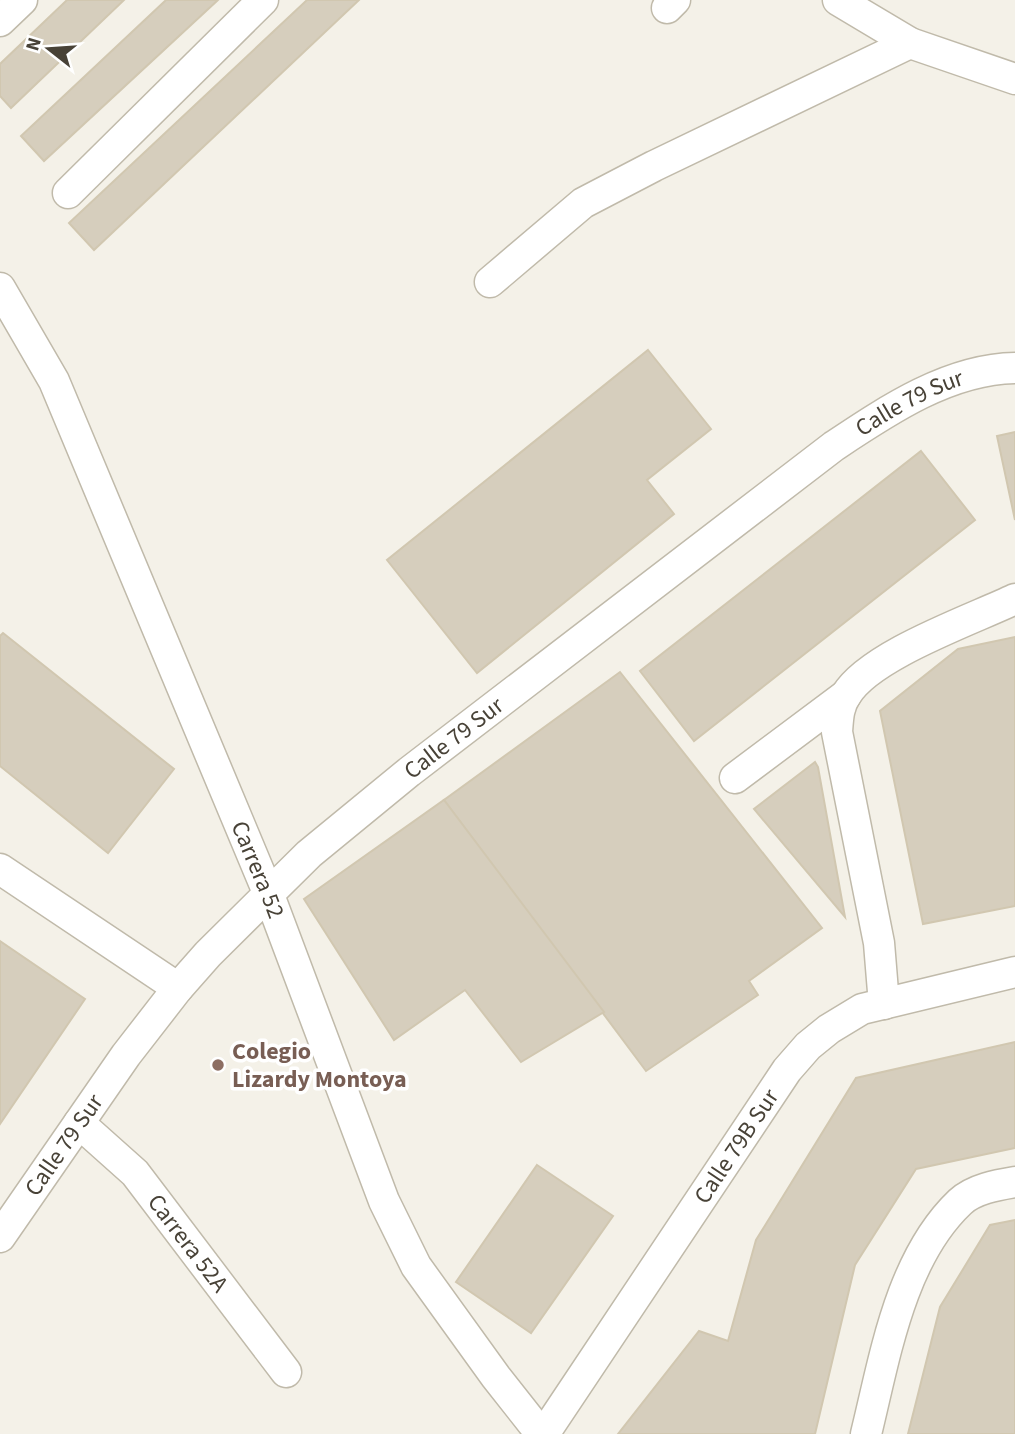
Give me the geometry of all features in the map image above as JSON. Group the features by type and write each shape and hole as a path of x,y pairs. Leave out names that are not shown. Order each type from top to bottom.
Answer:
{"street":[{"path":"0,21 22,0"},
{"path":"68,193 263,0"},
{"path":"838,0 910,43 1015,79"},
{"path":"490,282 583,203 653,166 910,43"},
{"name":"Carrera 52","path":"0,288 54,381 269,895 384,1201 411,1255 496,1377 543,1434"},
{"name":"Calle 79 Sur","path":"0,1237 126,1055 178,988 309,854 388,789 834,446 879,416 932,388 1002,368 1015,368"},
{"path":"735,778 846,695 887,658 1015,599"},
{"path":"846,695 838,712 837,732 878,943 884,1004"},
{"path":"0,869 178,988"},
{"name":"Calle 79B Sur","path":"543,1434 787,1070 808,1045 862,1009 1015,972"},
{"name":"Carrera 52A","path":"79,1123 135,1173 286,1372"},
{"path":"866,1434 899,1304 929,1240 961,1200 991,1186 1015,1182"}],"building":[{"path":"67,0 124,0 11,108 0,96 0,64"},
{"path":"166,0 218,0 44,161 21,136"},
{"path":"307,0 359,0 94,250 69,223"},
{"path":"648,350 711,429 647,480 674,514 477,673 387,560"},
{"path":"1015,432 1015,520 997,436"},
{"path":"921,451 975,520 694,741 640,671"},
{"path":"3,633 174,769 108,853 0,766 0,636"},
{"path":"1015,637 1015,906 923,924 880,711 958,649"},
{"path":"620,672 822,928 749,981 758,995 646,1071 444,800"},
{"path":"815,762 818,767 845,917 754,809"},
{"path":"444,800 604,1012 521,1062 465,990 394,1040 304,899"},
{"path":"0,941 85,999 0,1124"},
{"path":"1015,1042 1015,1148 916,1169 855,1265 815,1434 618,1434 699,1331 728,1341 756,1240 856,1078"},
{"path":"537,1165 613,1216 531,1333 456,1282"},
{"path":"1015,1220 1015,1434 908,1434 940,1307 990,1225"}],"place":[{"name":"Colegio Lizardy Montoya","path":"218,1065"}]}
